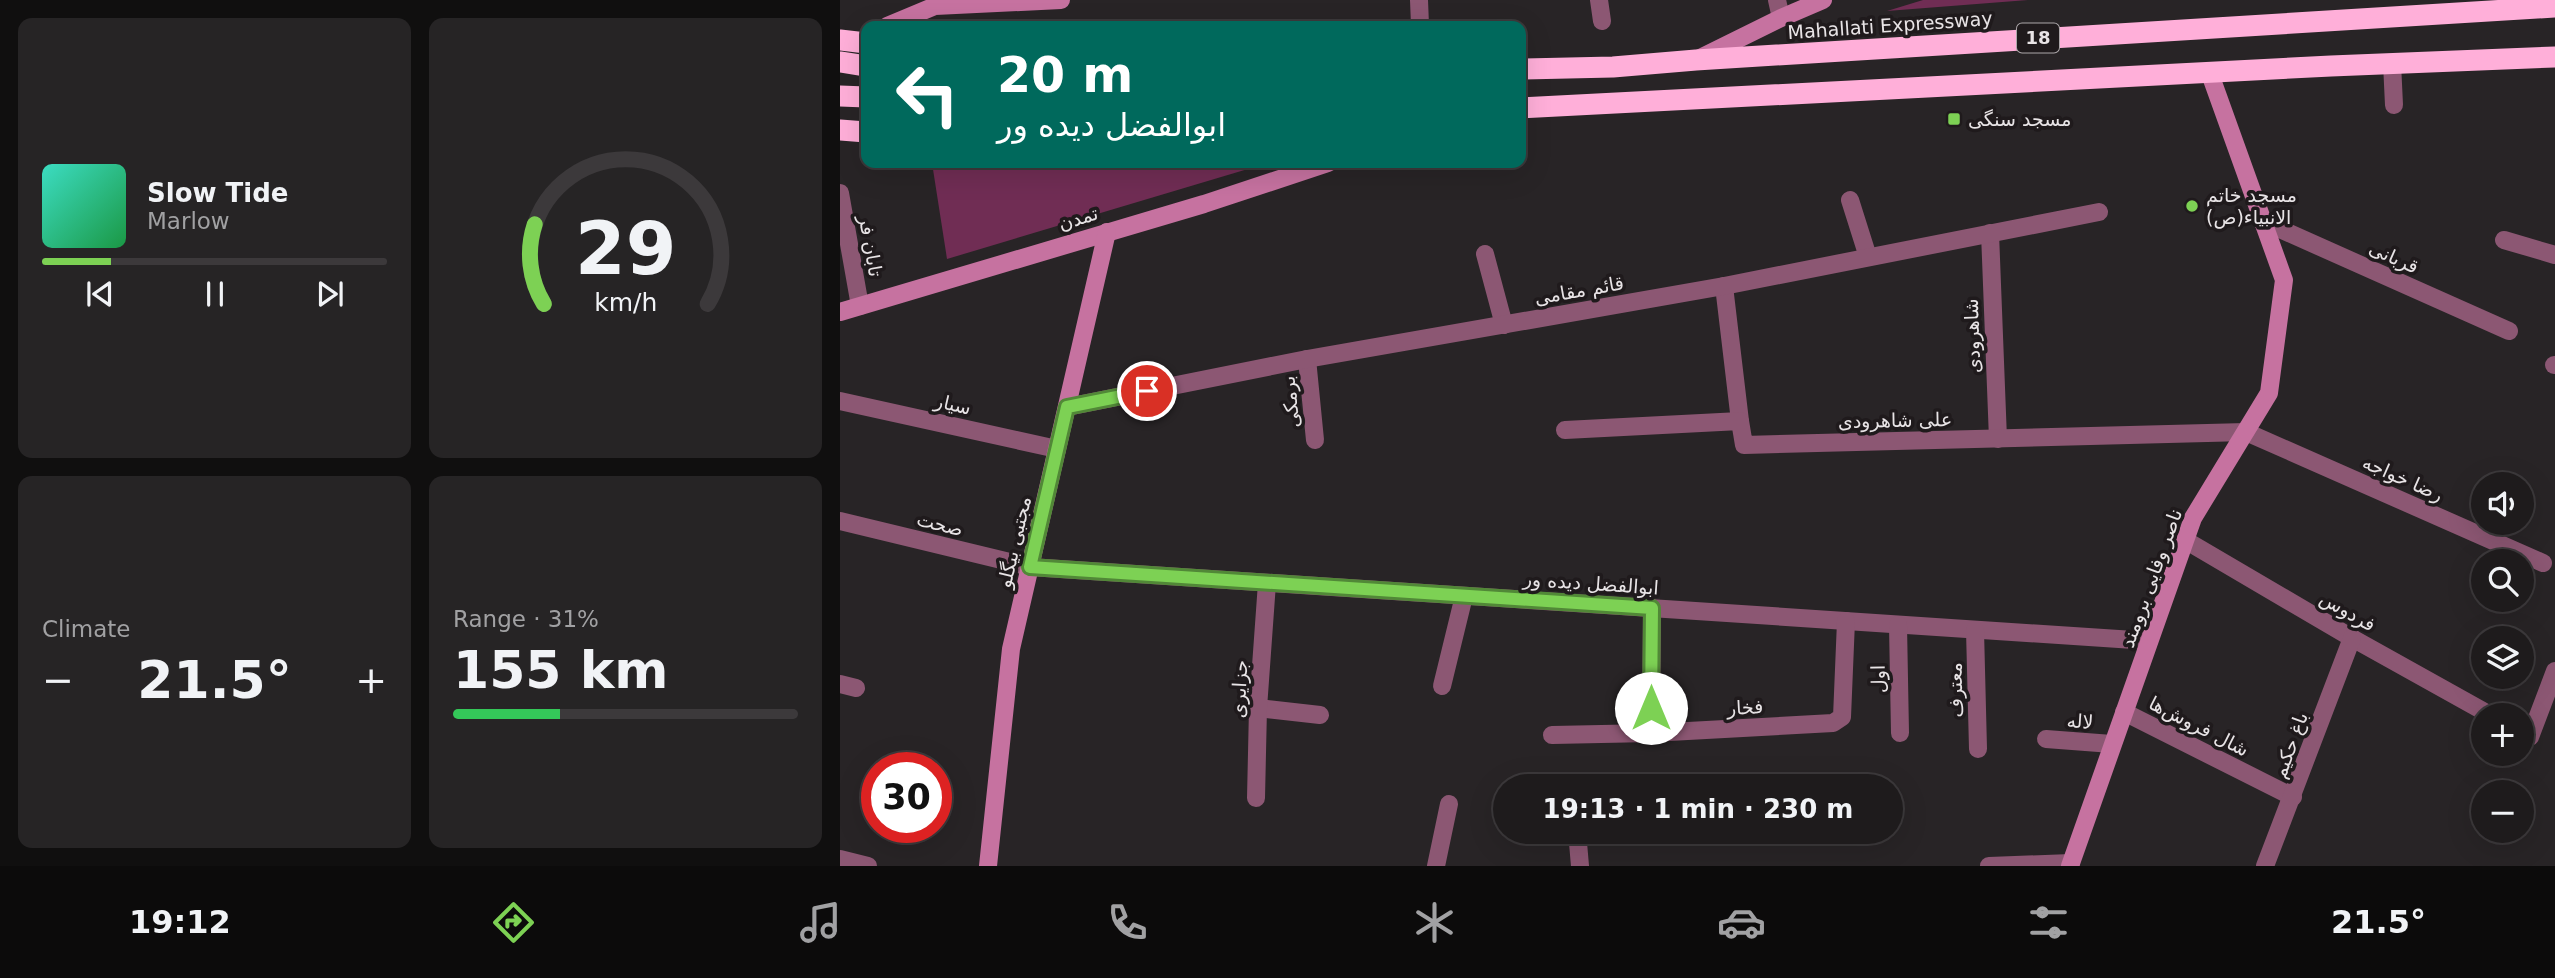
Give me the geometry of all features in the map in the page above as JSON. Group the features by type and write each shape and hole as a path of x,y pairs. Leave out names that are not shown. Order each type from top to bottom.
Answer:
{"highway":[{"name":"Mahallati Expressway","path":"1526,69 1613,67 2555,7"},
{"name":"18","path":"1526,108 2555,57"},
{"path":"840,62 861,65"},
{"path":"840,96 861,97"},
{"path":"840,130 861,132"}],"street":[{"path":"899,21 935,6 1062,0"},
{"path":"1419,0 1420,21"},
{"path":"1599,0 1602,21"},
{"path":"1696,60 1779,9 1823,0"},
{"path":"2392,63 2394,105"},
{"name":"ناصر وفایی برومند","path":"2070,865 2193,518 2269,393 2284,280 2210,74"},
{"name":"تمدن","path":"840,312 1204,204 1313,168"},
{"name":"تابان فر","path":"840,193 860,306"},
{"path":"1850,200 1868,257"},
{"name":"قائم مقامی","path":"1067,407 1307,359 1724,286 2099,212"},
{"name":"قربانی","path":"2262,221 2509,331"},
{"name":"مجتبی بیگلو","path":"988,866 1011,649 1107,232"},
{"name":"شاهرودی","path":"1990,233 1998,439"},
{"path":"2504,240 2555,255"},
{"path":"1485,254 1504,325"},
{"path":"1565,430 1740,421 1724,286"},
{"name":"برمکی","path":"1307,359 1315,440"},
{"name":"سیار","path":"840,401 1057,449"},
{"name":"علی شاهرودی","path":"1740,421 1744,445 2246,432"},
{"name":"رضا خواجه","path":"2246,432 2543,563"},
{"name":"صحت","path":"840,521 1030,567"},
{"name":"فردوس","path":"2185,540 2471,704"},
{"name":"ابوالفضل دیده ور","path":"1030,567 2149,641"},
{"name":"جزایری","path":"1256,798 1258,708 1266,583"},
{"path":"1442,686 1464,596"},
{"path":"1651,733 1652,608"},
{"name":"فخار","path":"1552,735 1651,733 1833,723 1842,717 1846,621"},
{"name":"اول","path":"1898,625 1900,733"},
{"name":"معترف","path":"1975,630 1978,748"},
{"name":"باغ حکیم","path":"2265,866 2352,638"},
{"path":"2534,717 2555,671"},
{"path":"1258,708 1320,715"},
{"name":"شال فروش‌ها","path":"2124,712 2292,797"},
{"name":"لاله","path":"2046,739 2112,744"},
{"path":"1436,866 1449,804"},
{"path":"1578,844 1580,866"},
{"path":"840,859 867,866"},
{"path":"1989,866 2070,865"}],"shaded area":[{"path":"1923,0 2028,0 1887,11"},
{"path":"933,168 1251,168 947,259"}],"place":[{"name":"مسجد سنگی","path":"1954,119"},
{"name":"مسجد خاتم الانبیاء(ص)","path":"2192,206"}],"route":[{"path":"1147,391 1067,407 1030,567 1652,608 1651,708"}]}
